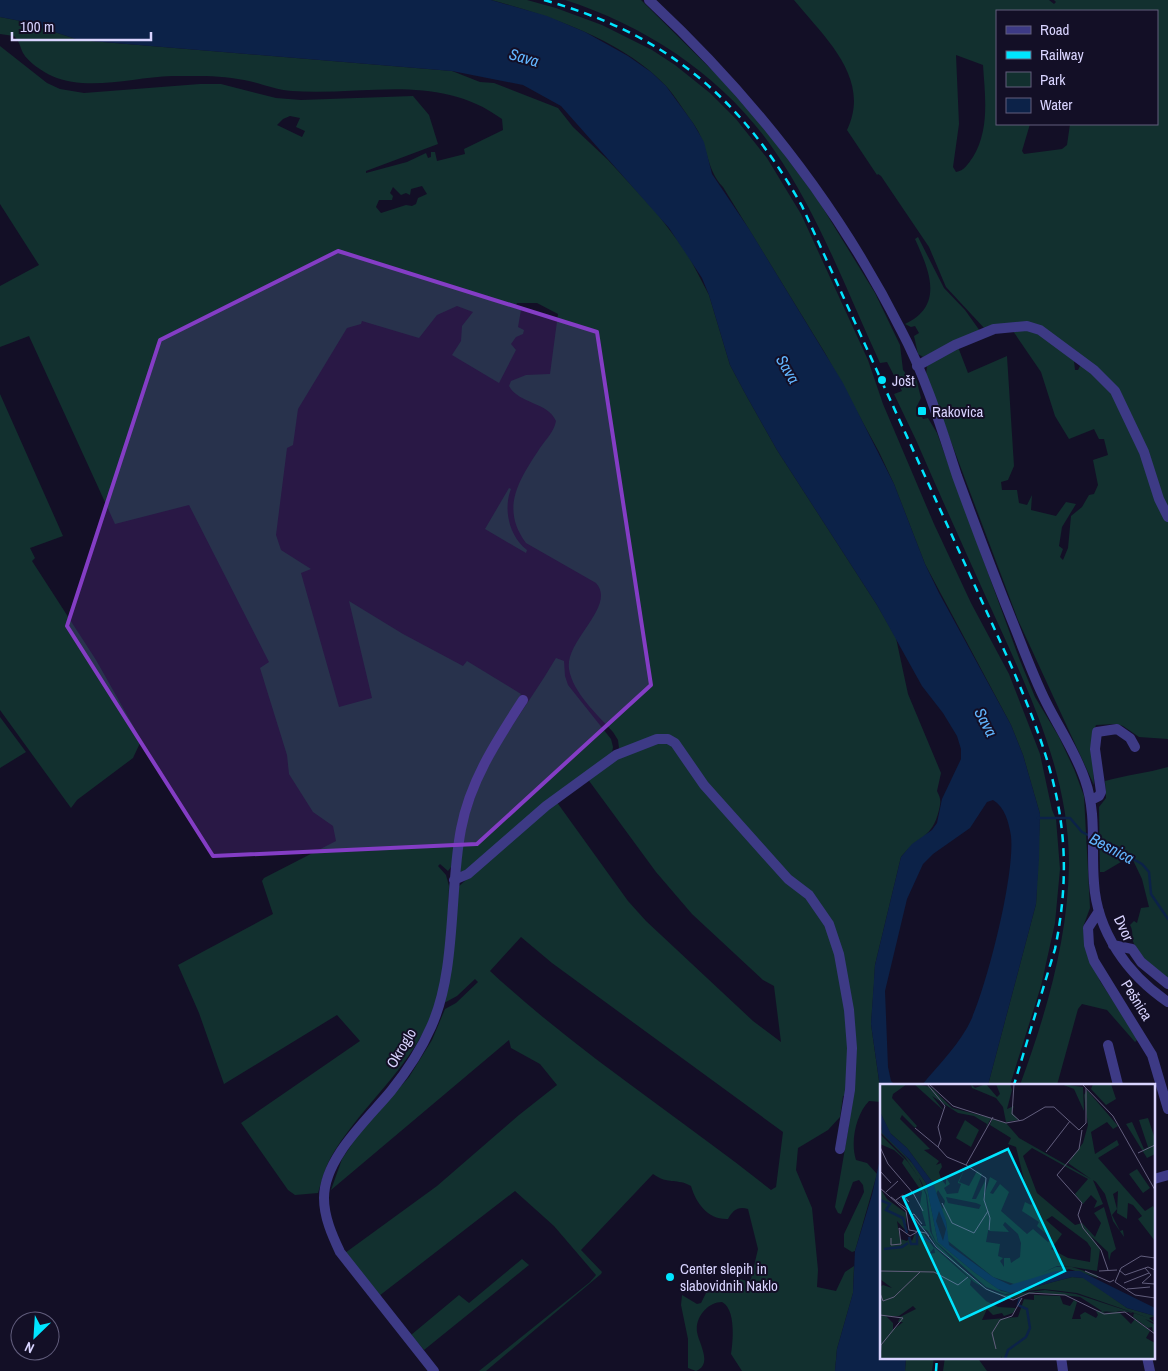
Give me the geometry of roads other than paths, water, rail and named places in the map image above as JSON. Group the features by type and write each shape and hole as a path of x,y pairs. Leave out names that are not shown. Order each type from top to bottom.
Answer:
{"street":[{"name":"Dvor","path":"649,0 742,94 806,174 839,222 902,331 917,366 1018,637 1045,700 1084,777 1091,800 1094,820 1094,885 1100,911 1113,945 1130,970 1168,1002"},
{"path":"917,366 955,345 994,330 1027,326 1040,330 1094,370 1115,391 1144,452 1159,499 1168,517"},
{"name":"Okroglo","path":"434,1371 340,1252 330,1232 324,1198 327,1181 337,1157 417,1056 440,1006 461,829 470,795 496,742 523,700"},
{"path":"1091,800 1099,796 1101,792 1094,750 1097,732 1117,729 1130,738 1136,747"},
{"path":"454,880 468,874 546,806 616,755 657,739 668,739 674,743 704,784 788,879 809,895 829,924 839,954 849,1010 852,1048 850,1090 840,1149"},
{"name":"Pešnica","path":"1100,911 1088,928 1094,961 1152,1055 1168,1109"},
{"path":"1113,945 1132,949 1141,962 1168,984"},
{"path":"1108,1045 1118,1084"},
{"path":"1061,1358 1063,1371"},
{"path":"1147,1358 1150,1371"}],"water":[{"name":"Sava","path":"0,0 491,0 547,16 585,32 628,56 651,72 666,86 693,123 704,142 712,174 749,229 843,383 894,484 925,564 939,593 1011,725 1023,755 1040,814 1036,904 988,1084 923,1084 956,1045 967,1027 972,1018 985,979 999,928 1009,876 1011,836 1006,816 1001,807 993,800 987,802 970,828 933,854 923,864 907,899 885,991 888,1067 891,1081 894,1084 880,1084 880,1087 871,1024 875,965 901,857 912,844 932,830 937,823 942,799 961,759 961,749 957,736 943,713 922,686 877,605 777,450 746,395 730,365 702,278 669,228 561,106 523,85 452,71 79,40 21,21 0,17"},
{"path":"880,1159 880,1358 906,1358 905,1371 835,1371 837,1349 853,1293 855,1251 872,1195"}],"waterway":[{"name":"Besnica","path":"1038,818 1070,818 1082,832 1090,836"},
{"name":"Besnica","path":"1095,838 1142,864 1149,872 1151,894 1168,919"}],"railway":[{"path":"544,0 587,14 627,31 662,51 695,74 725,101 753,132 778,167 802,206 1010,663 1026,700 1050,769 1058,802 1064,871 1055,949 1014,1084"},
{"path":"936,1371 937,1358"}],"place":[{"name":"Jošt","path":"882,380"},
{"name":"Rakovica","path":"922,411"},
{"name":"Center slepih in slabovidnih Naklo","path":"670,1277"}]}
